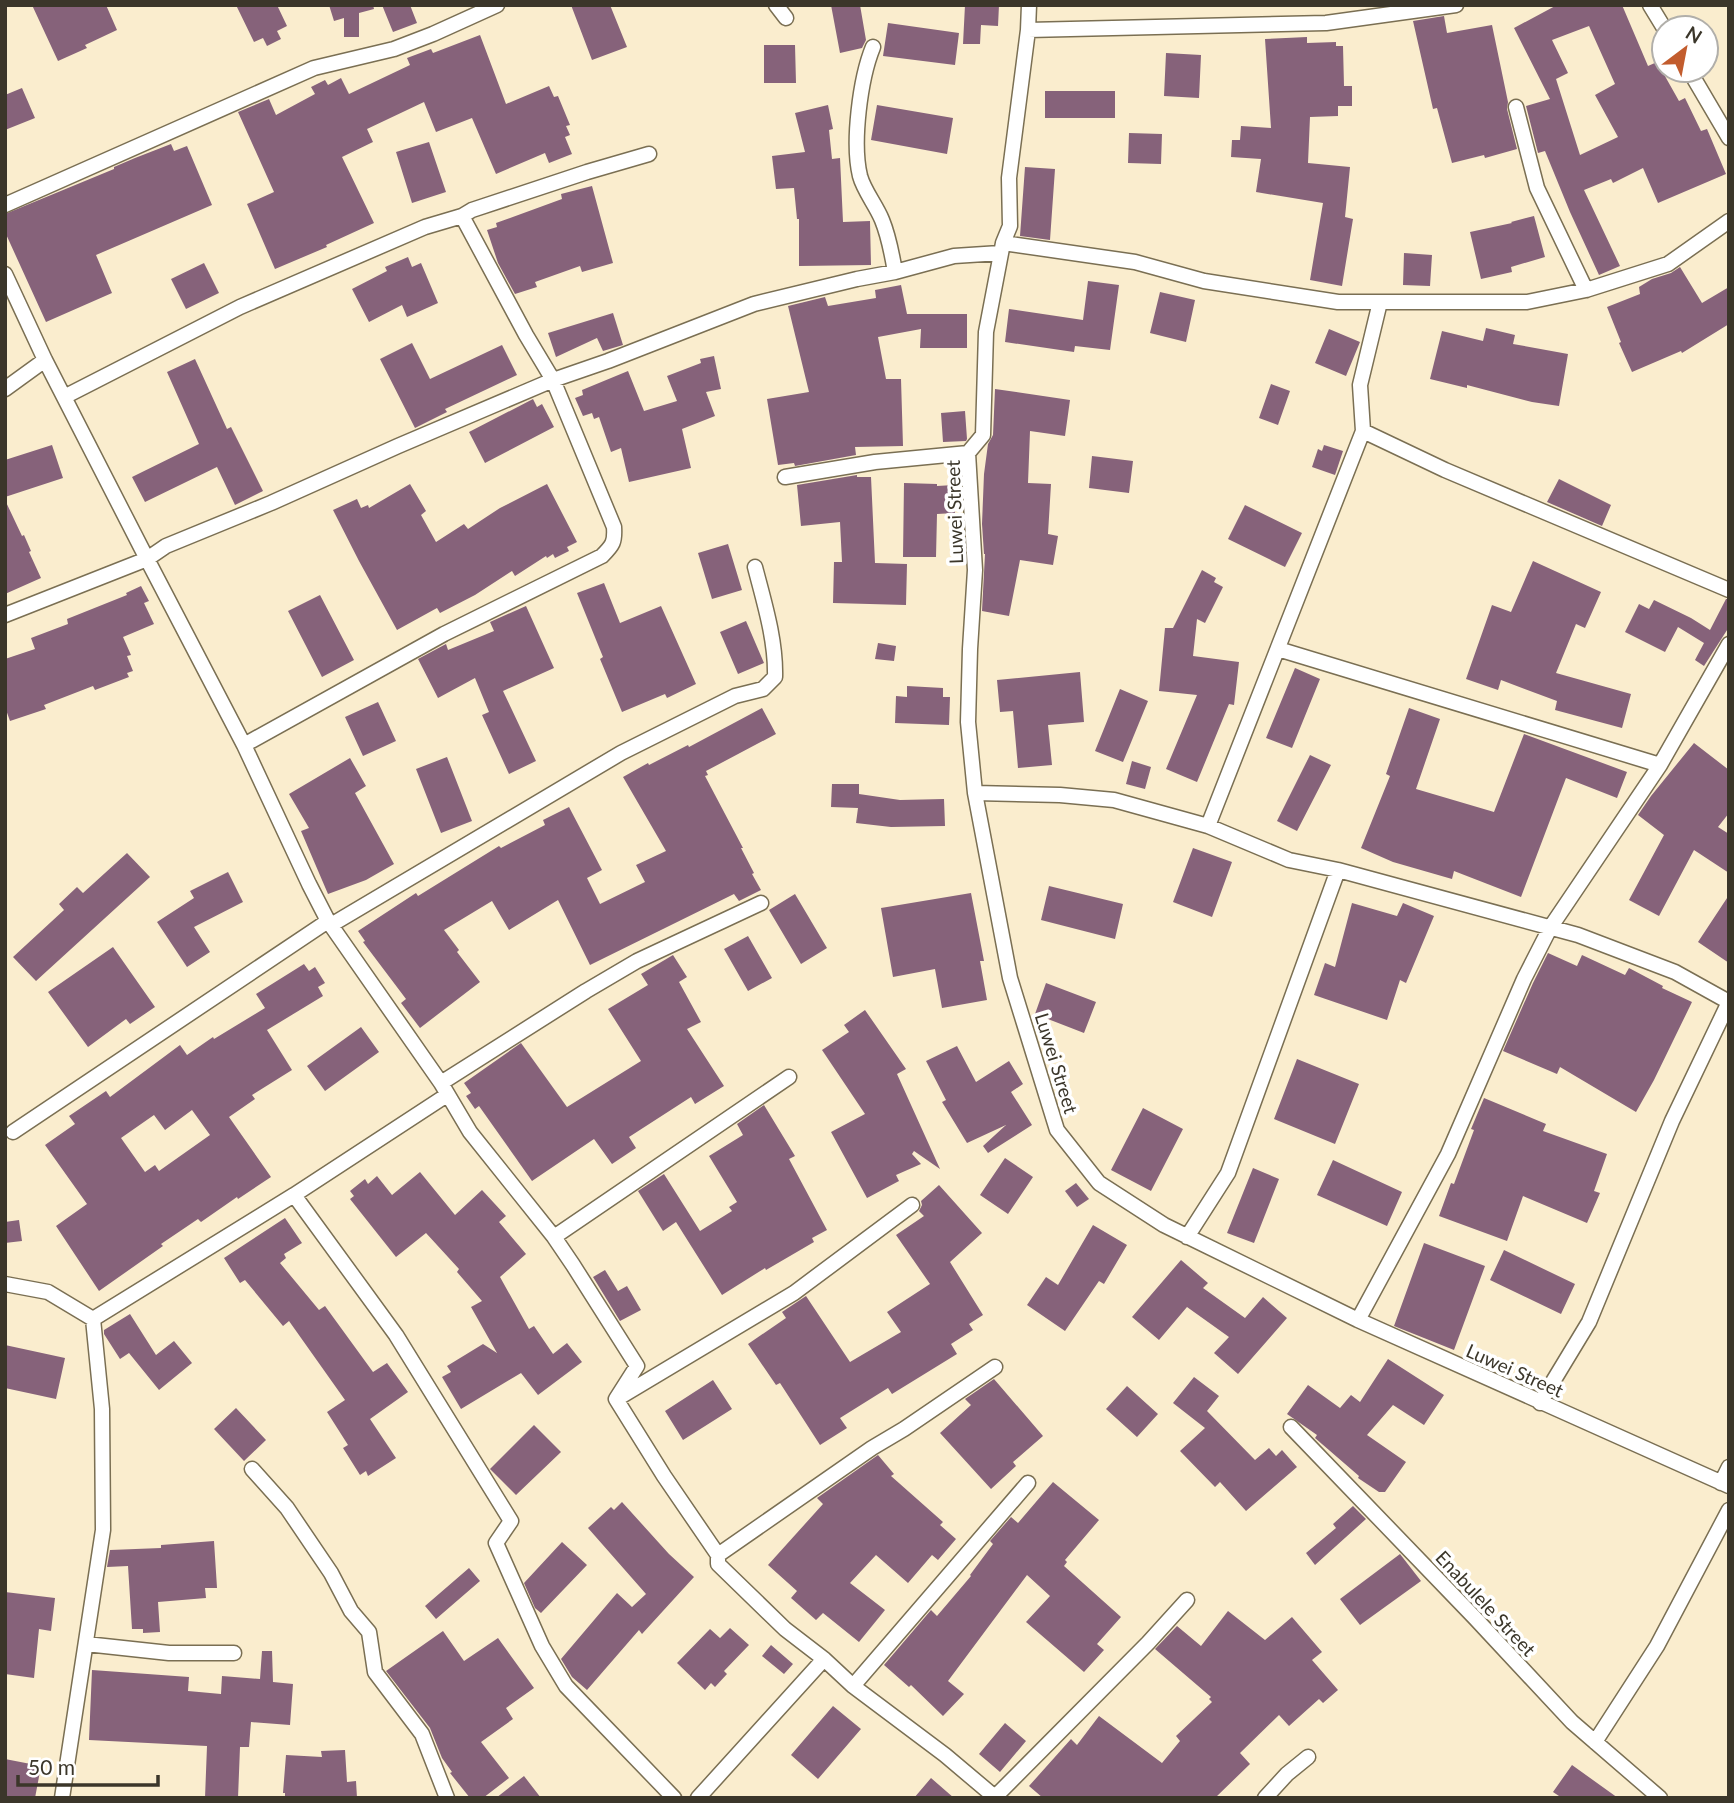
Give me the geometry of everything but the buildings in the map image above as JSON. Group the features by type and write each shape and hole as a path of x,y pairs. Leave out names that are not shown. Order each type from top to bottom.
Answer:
{"street":[{"path":"5,205 314,68 394,49 497,5"},
{"path":"776,5 786,18"},
{"name":"Luwei Street","path":"1029,5 1009,178 1010,226 1002,248 986,332 983,435 968,453 975,570 968,722 975,793 1010,978 1057,1130 1099,1183 1164,1225 1357,1320 1725,1485"},
{"path":"1028,30 1326,23 1456,5"},
{"path":"873,47 866,63 856,136 860,177 882,219 895,272"},
{"path":"1697,84 1729,138"},
{"path":"1516,107 1537,188 1586,290"},
{"path":"64,397 240,307 425,227 649,154"},
{"path":"244,745 444,634 601,556 615,541 614,527 553,380 462,216"},
{"path":"5,615 147,559 166,546 553,380 754,304 954,256 1002,248 1135,262 1204,281 1338,302 1527,302 1586,290 1668,264 1729,221"},
{"path":"5,274 45,360 244,745 329,923 444,1089 470,1132 554,1237 637,1366 616,1399"},
{"path":"1208,826 1363,431 1360,385 1380,302"},
{"path":"5,389 45,360"},
{"path":"1363,431 1445,470 1729,590"},
{"path":"785,477 876,462 968,453"},
{"path":"13,1132 329,923 621,752 735,696 763,689 775,677 775,664 755,566"},
{"path":"1357,1320 1448,1154 1524,979 1550,928 1660,765 1729,644"},
{"path":"1278,649 1660,765"},
{"path":"975,793 1060,795 1114,800 1208,826 1289,860 1338,870 1578,936 1675,972 1729,1002 1672,1121 1588,1322 1540,1403"},
{"path":"1188,1237 1228,1173 1338,870"},
{"path":"93,1319 295,1195 586,991 638,961 761,903"},
{"path":"554,1237 789,1077"},
{"path":"295,1195 396,1335 511,1521 496,1543 542,1646 566,1686 674,1798"},
{"path":"616,1399 794,1293 912,1205"},
{"path":"5,1284 48,1292 93,1319"},
{"path":"62,1798 103,1530 102,1409 93,1319"},
{"path":"718,1555 995,1367"},
{"path":"616,1399 663,1476 718,1555 718,1564 785,1629 853,1686 945,1755 995,1798 1187,1600"},
{"name":"Enabulele Street","path":"1291,1427 1572,1721 1660,1798"},
{"path":"1725,1485 1729,1467"},
{"path":"252,1469 287,1508 331,1573 351,1611 369,1632 375,1672 422,1734 447,1798"},
{"path":"853,1686 1028,1483"},
{"path":"1595,1742 1657,1646 1729,1510"},
{"path":"86,1644 169,1653 234,1653"},
{"path":"698,1798 824,1659"},
{"path":"1265,1798 1287,1774 1308,1757"}]}
